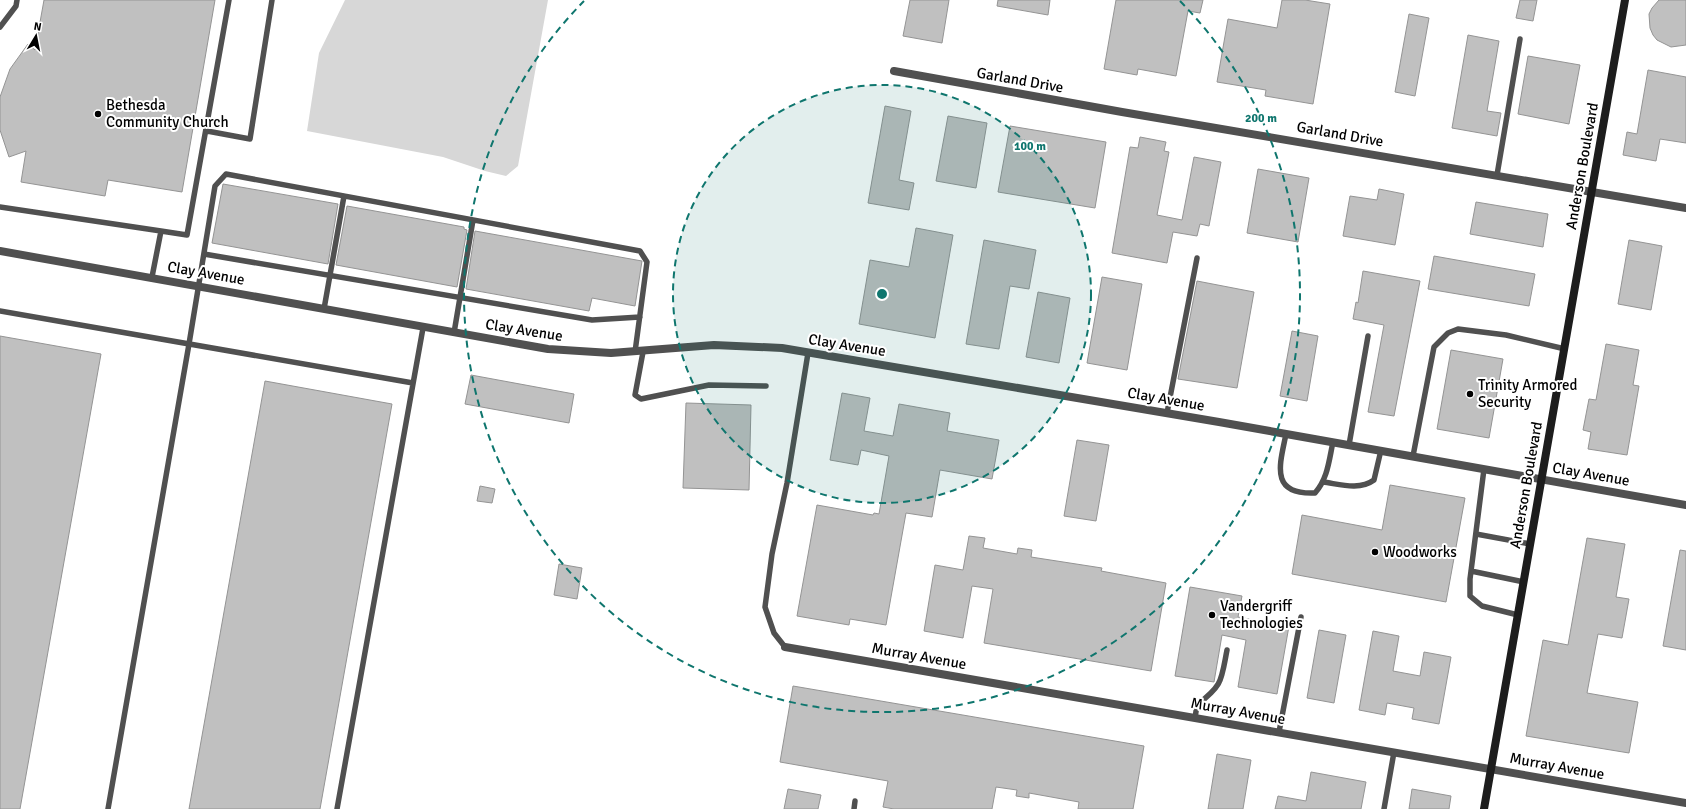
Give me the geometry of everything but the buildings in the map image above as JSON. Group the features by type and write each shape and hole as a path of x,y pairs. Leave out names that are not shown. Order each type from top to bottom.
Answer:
{"street":[{"name":"Anderson Boulevard","path":"1484,809 1625,0"},
{"name":"Garland Drive","path":"894,71 1122,112 1686,208"},
{"name":"Clay Avenue","path":"0,251 152,277 423,328 577,352 639,352 730,345 808,352 1381,450 1686,505"},
{"name":"Murray Avenue","path":"785,647 1686,803"}],"lane":[{"path":"0,27 16,6 17,0"},
{"path":"0,207 187,235 207,131 229,0"},
{"path":"207,131 250,139 272,0"},
{"path":"1497,175 1520,38"},
{"path":"108,809 215,186 226,174 640,251 647,262 640,317 639,352 635,395 641,399 709,385 766,386"},
{"path":"324,309 344,196"},
{"path":"454,333 473,220"},
{"path":"152,277 161,231"},
{"path":"204,254 592,320 640,317"},
{"path":"1167,413 1197,258"},
{"path":"0,311 413,383"},
{"path":"337,809 423,328"},
{"path":"1413,456 1434,347 1448,333 1458,329 1506,335 1564,349"},
{"path":"1349,445 1368,336"},
{"path":"785,647 774,633 765,607 772,554 787,483 808,352"},
{"path":"1286,434 1279,469 1284,483 1291,489 1301,494 1314,493 1323,482 1327,474 1333,442"},
{"path":"1323,482 1350,486 1367,485 1374,480 1381,450"},
{"path":"1484,469 1471,571 1470,596 1474,601 1482,606 1518,615"},
{"path":"1476,534 1530,544"},
{"path":"1471,571 1524,582"},
{"path":"1279,732 1301,617"},
{"path":"1195,718 1197,705 1213,693 1220,683 1227,650"},
{"path":"1384,809 1394,752"},
{"path":"854,809 855,801"}],"shaded area":[{"path":"345,0 548,0 518,166 506,176 485,171 443,157 307,131 319,53"}],"place":[{"name":"Bethesda Community Church","path":"98,114"},
{"name":"Trinity Armored Security","path":"1470,394"},
{"name":"Woodworks","path":"1375,552"},
{"name":"Vandergriff Technologies","path":"1212,615"}]}
